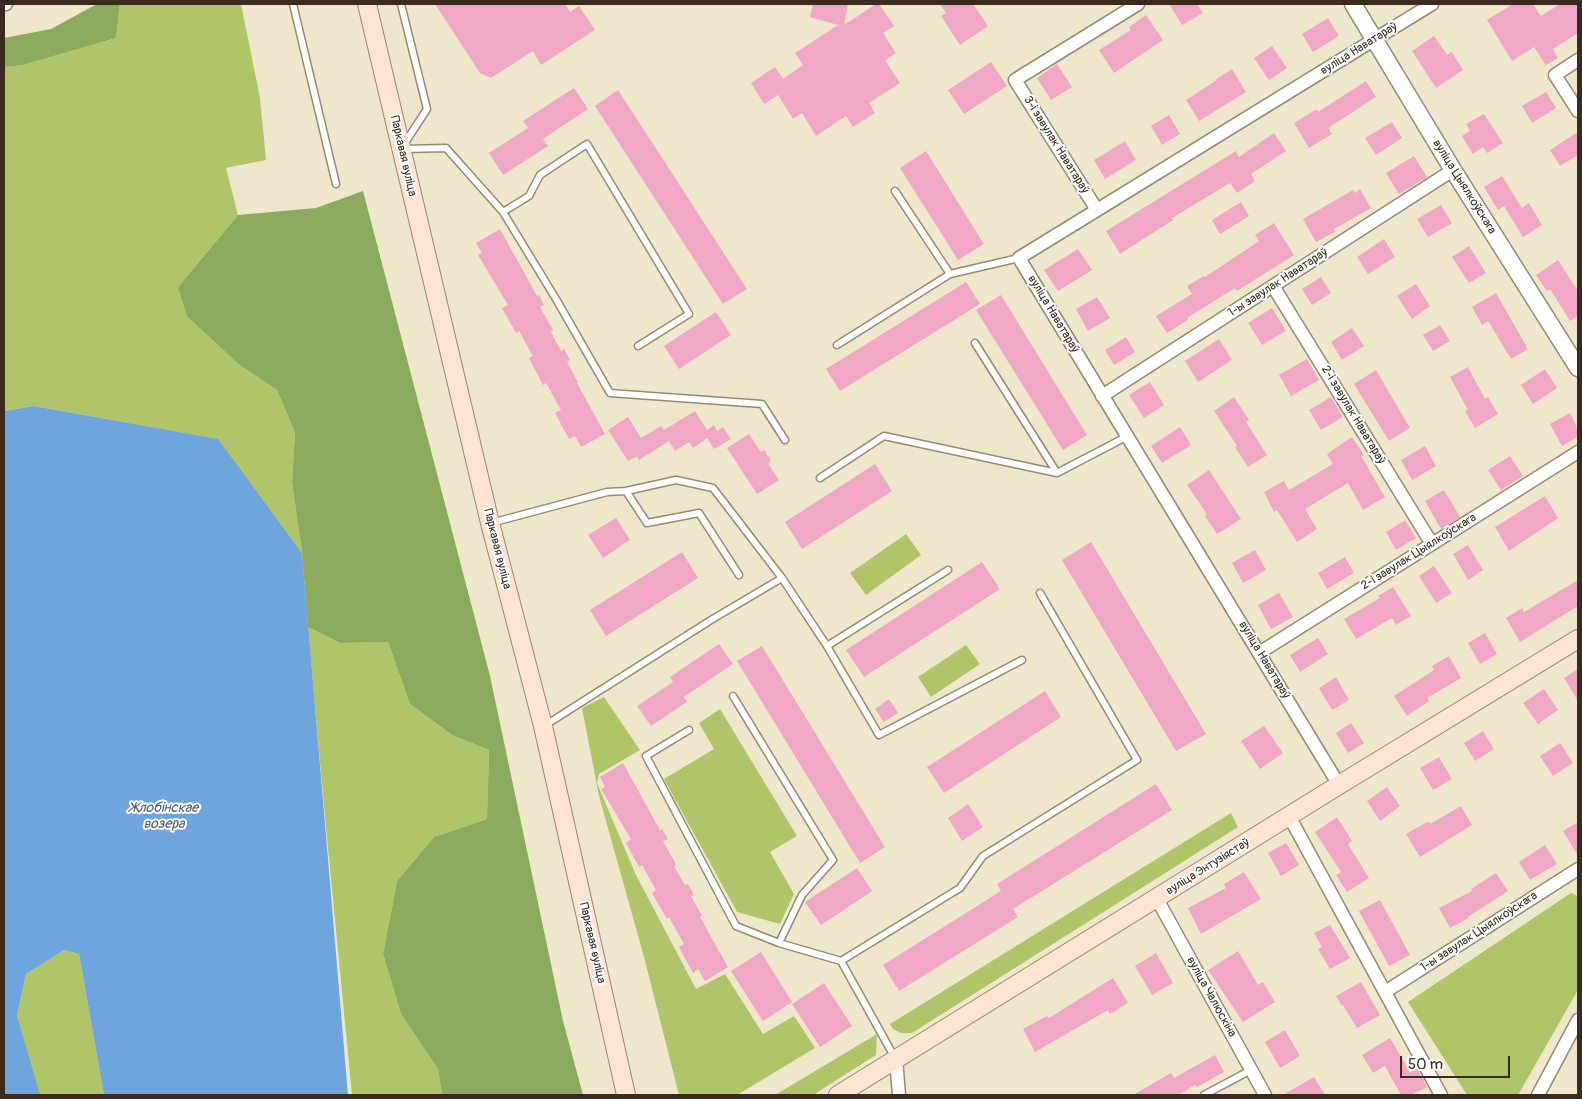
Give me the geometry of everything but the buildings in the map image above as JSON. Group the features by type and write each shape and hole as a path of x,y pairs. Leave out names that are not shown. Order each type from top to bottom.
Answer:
{"main road":[{"name":"Паркавая вуліца","path":"367,4 490,523 543,726 626,1095"},
{"name":"вуліца Энтузіястаў","path":"838,1095 1578,639"}],"street":[{"name":"вуліца Цыялкоўскага","path":"1354,4 1453,170 1578,368"},
{"name":"вуліца Наватараў","path":"1339,785 1019,258 1432,4"},
{"name":"3-і завулак Наватараў","path":"1097,210 1015,80 1130,6"},
{"path":"1578,60 1556,74 1578,111"},
{"name":"1-ы завулак Наватараў","path":"1102,396 1453,170"},
{"name":"2-і завулак Наватараў","path":"1273,286 1432,544"},
{"name":"2-і завулак Цыялкоўскага","path":"1259,652 1578,452"},
{"path":"1289,816 1441,1095"},
{"name":"1-ы завулак Цыялкоўскага","path":"1385,992 1577,871"},
{"name":"вуліца Чалюскіна","path":"1156,899 1265,1095"},
{"path":"1538,1095 1577,1026"},
{"path":"896,1059 899,1095"}],"lane":[{"path":"293,4 336,184"},
{"path":"401,4 427,109 401,149"},
{"path":"504,212 529,196 540,175 587,144 689,314 638,346"},
{"path":"401,149 446,148 504,212 610,394 762,404 785,440"},
{"path":"895,191 950,274"},
{"path":"837,345 950,274 1019,258"},
{"path":"974,343 1057,473"},
{"path":"820,478 884,436 1057,473 1126,436"},
{"path":"490,523 607,492 626,491 676,480 713,488 782,578 828,646 879,735 1022,660"},
{"path":"626,491 647,523 699,513 739,575"},
{"path":"828,646 948,570"},
{"path":"543,726 711,620 782,578"},
{"path":"841,961 960,888 983,856 1137,760 1040,593"},
{"path":"733,696 833,860 802,895 779,943"},
{"path":"690,730 646,756 736,926 779,943 841,961 896,1059"},
{"path":"1204,1095 1251,1070"}],"green space":[{"path":"97,4 120,4 116,38 23,65 4,67 4,38 51,29"},
{"path":"120,4 241,4 260,98 266,160 226,168 238,215 178,287 241,366 277,390 295,433 292,482 302,553 217,439 34,406 4,411 4,67 23,65 116,38"},
{"path":"363,191 490,676 563,1021 583,1095 442,1095 438,1069 401,1014 383,954 397,881 434,837 487,819 489,750 452,735 410,704 388,642 340,643 308,627 302,553 292,482 295,433 277,390 241,366 187,316 178,287 238,215 316,208"},
{"path":"906,534 921,555 866,595 850,573"},
{"path":"308,627 340,643 388,642 410,704 452,735 489,750 487,819 434,837 397,881 383,954 401,1014 438,1069 442,1095 352,1095"},
{"path":"966,645 980,664 931,697 918,677"},
{"path":"604,697 640,750 599,774 597,783 635,873 696,989 725,974 763,1034 794,1016 815,1048 737,1095 679,1095 644,957 599,796 582,708"},
{"path":"720,709 797,836 770,852 794,894 780,924 737,912 664,779 714,749 699,723"},
{"path":"1231,813 1238,827 912,1033 901,1033 893,1029 890,1024"},
{"path":"1571,893 1578,896 1578,990 1518,1095 1467,1095 1408,1002"},
{"path":"64,950 79,954 104,1095 36,1095 17,1016 26,974"},
{"path":"877,1034 876,1055 813,1095 775,1095"}],"water":[{"name":"Жлобінскае возера","path":"34,406 218,439 302,553 348,1095 104,1095 79,954 64,950 26,974 17,1016 40,1095 4,1095 4,411"}]}
